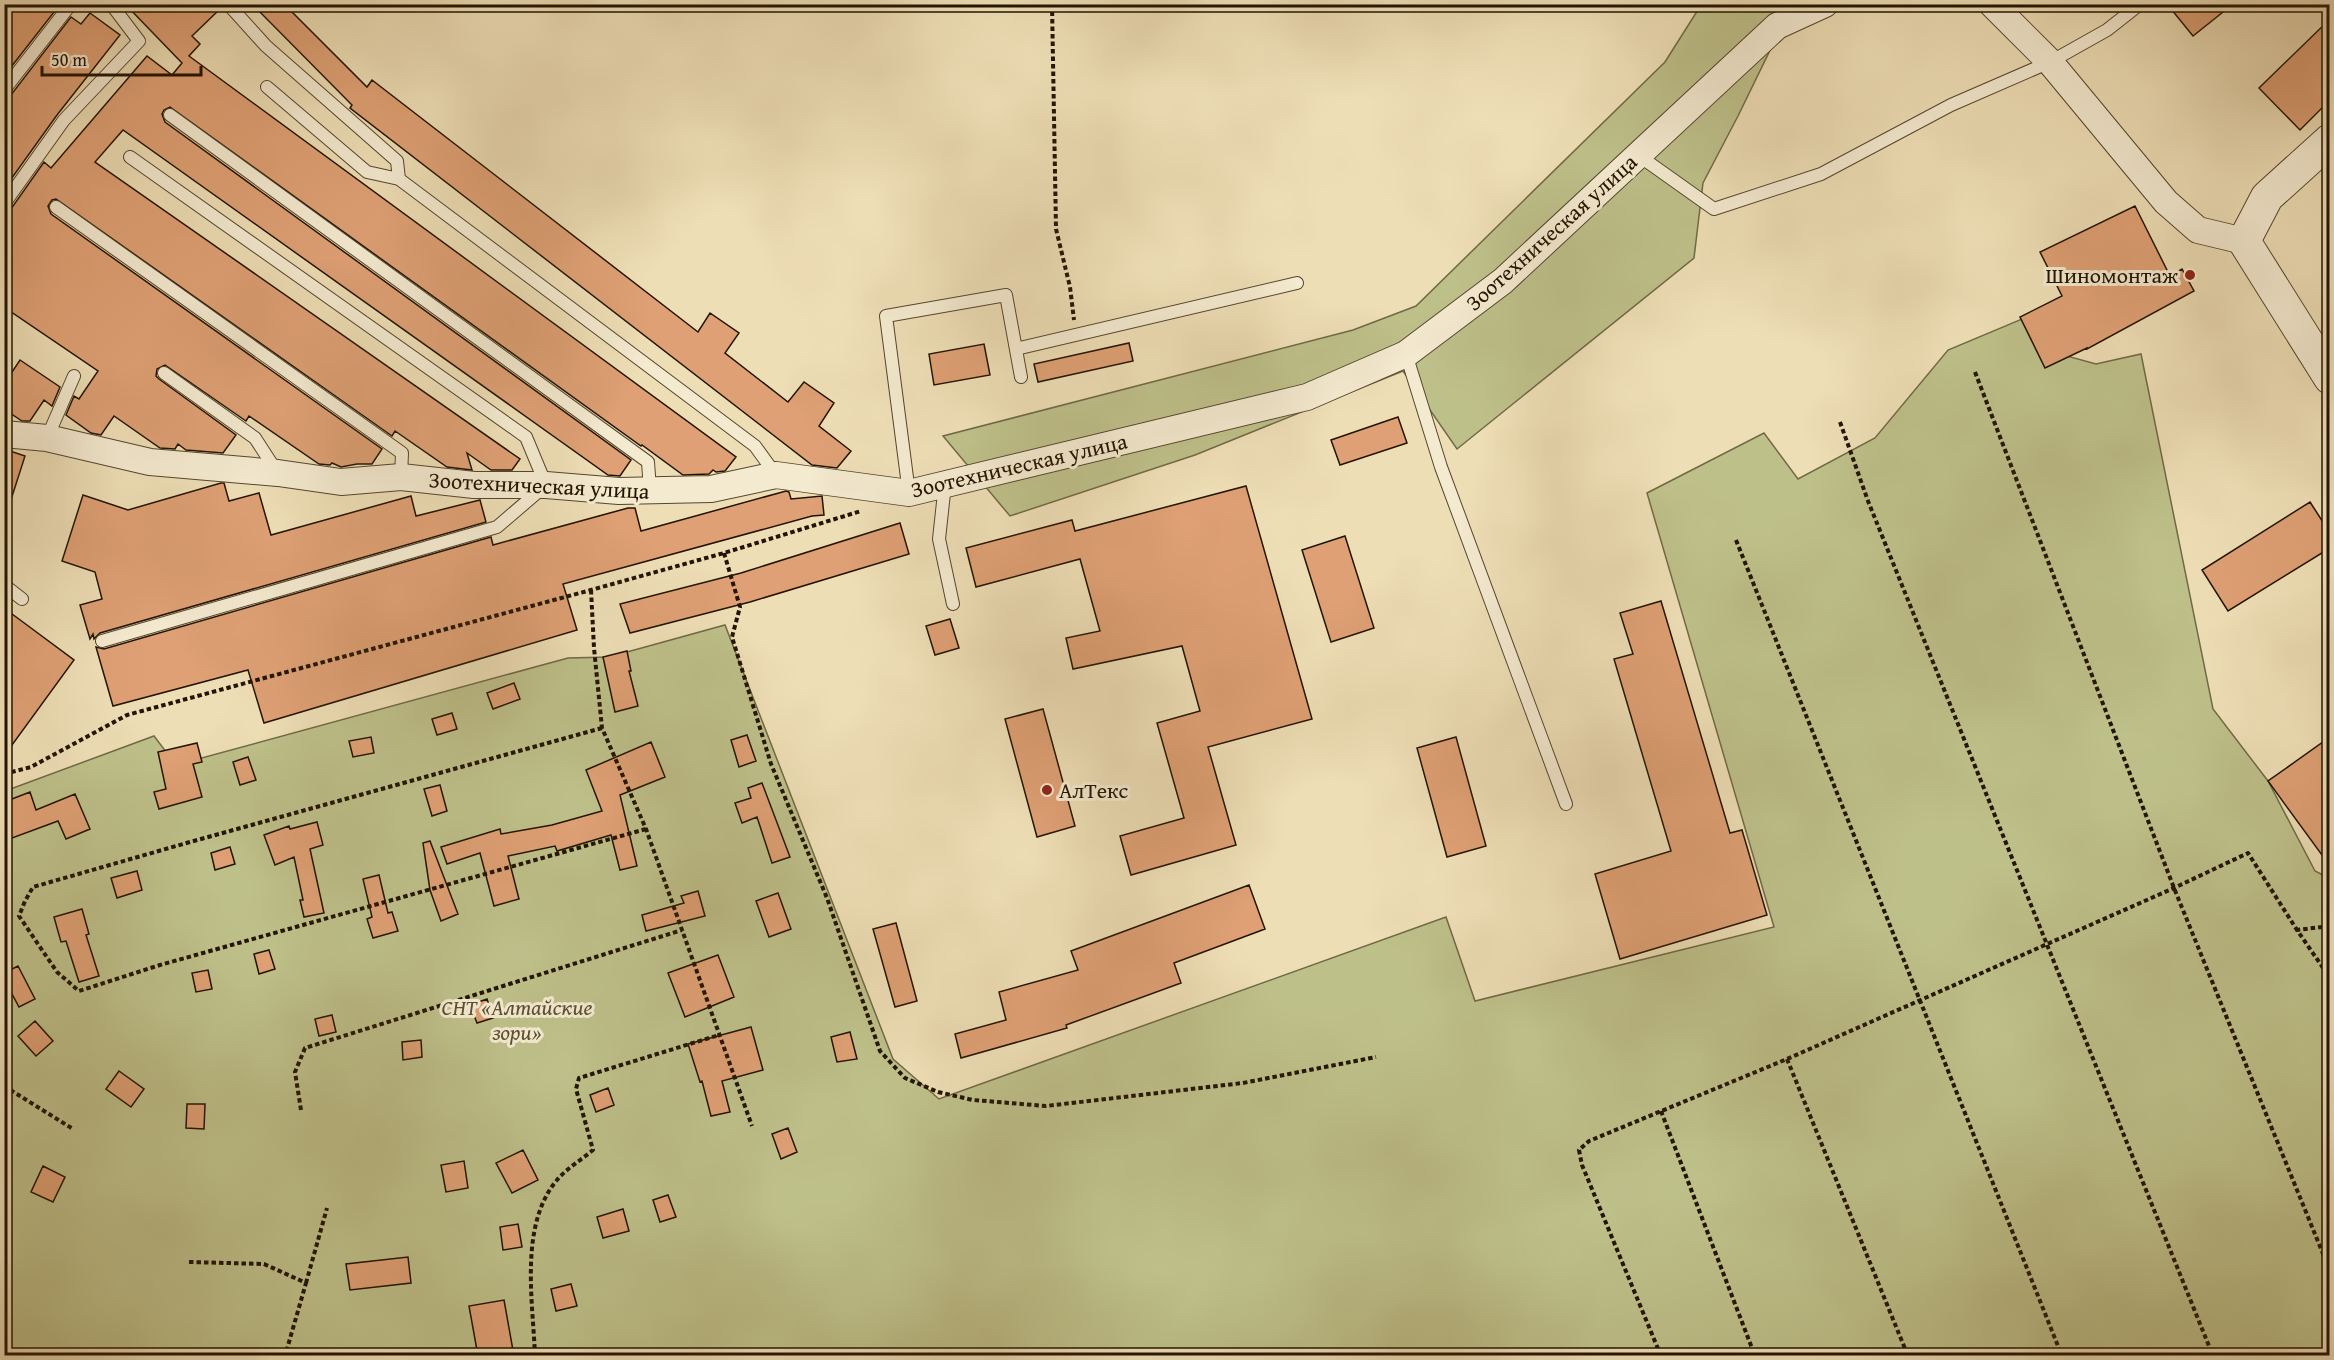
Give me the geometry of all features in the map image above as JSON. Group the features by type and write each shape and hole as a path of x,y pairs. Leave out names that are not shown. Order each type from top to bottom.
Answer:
{"street":[{"name":"Зоотехническая улица","path":"4,434 47,438 150,462 278,473 342,482 401,477 474,485 546,485 619,491 711,489 776,475 909,493 1307,397 1406,354 1503,281 1777,26 1825,4"},
{"path":"1992,4 2050,62 2166,202 2198,230 2244,242 2330,378"},
{"path":"2244,242 2267,197 2330,140"}],"lane":[{"path":"4,90 71,4"},
{"path":"4,204 63,120 139,41 111,4"},
{"path":"228,4 266,46 397,161 399,179"},
{"path":"1638,154 1714,209 1821,174 1951,105 2050,62 2107,30 2140,4"},
{"path":"267,87 367,172 399,179 755,446 776,475"},
{"path":"170,115 648,462 650,490"},
{"path":"102,641 497,528 546,485 526,437 130,157"},
{"path":"56,207 402,453 401,477"},
{"path":"1016,349 1297,283"},
{"path":"909,493 886,316 1006,295 1022,377"},
{"path":"1406,354 1441,467 1566,804"},
{"path":"164,373 255,438 278,473"},
{"path":"47,438 74,376"},
{"path":"945,484 939,539 953,604"},
{"path":"4,585 22,599"}],"path":[{"path":"1052,4 1056,229 1070,287 1076,334"},
{"path":"1976,372 2174,888 2330,1271"},
{"path":"1840,422 1872,512 2213,1356"},
{"path":"4,774 31,767 127,715 724,553 866,509"},
{"path":"1736,540 2062,1356"},
{"path":"724,553 740,607 732,637 771,764 827,898 880,1051 905,1078 939,1092 973,1100 1046,1106 1243,1083 1376,1057"},
{"path":"591,590 602,728 646,829 752,1126"},
{"path":"602,728 33,887 19,916 57,972 79,991 171,962 646,829"},
{"path":"1661,1356 1582,1165 1580,1150 1589,1141 1787,1059 2248,853 2330,978"},
{"path":"2297,930 2330,926"},
{"path":"301,1110 295,1072 305,1048 682,930"},
{"path":"535,1356 532,1240 538,1211 557,1180 593,1150 576,1089 579,1078 719,1035"},
{"path":"1787,1059 1908,1356"},
{"path":"4,1086 74,1129"},
{"path":"1661,1111 1755,1356"},
{"path":"285,1356 327,1208"},
{"path":"189,1262 264,1264 306,1283"}],"green space":[{"path":"1701,5 1792,5 1703,183 1694,258 1457,449 1403,371 1195,455 1010,516 943,436 1353,330 1416,306 1665,62"},
{"name":"СНТ «Алтайские зори»","path":"2053,306 2063,355 2096,364 2141,354 2213,709 2268,781 2315,871 2329,878 2329,1355 5,1356 5,791 154,736 176,765 568,658 609,657 725,625 893,1059 939,1099 1446,917 1475,1001 1774,927 1647,493 1764,433 1798,479 1875,438 1948,350"}],"building":[{"path":"4,4 56,4 58,7 4,76"},
{"path":"125,4 220,4 221,8 192,36 200,44 189,56 736,457 725,471 713,470 709,474 683,475 170,107 162,114 165,122 631,460 620,476 608,475 123,130 95,162 520,459 512,470 491,470 467,453 472,470 447,467 395,431 392,436 56,199 52,200 48,206 51,214 382,449 372,464 341,467 332,463 330,465 319,464 249,416 246,421 165,365 157,369 156,376 159,379 236,435 223,453 186,450 178,444 175,449 160,448 114,416 101,435 91,433 66,415 74,396 79,399 98,371 4,307 4,212 11,209 44,162 51,168 147,56 172,75 182,63"},
{"path":"252,4 284,4 367,87 372,80 698,332 710,313 739,333 725,353 788,402 804,382 834,403 819,426 851,451 837,468 812,465 350,108 352,105"},
{"path":"2167,4 2233,4 2193,36"},
{"path":"90,13 120,35 57,115 4,189 4,98 11,95 71,17 81,24"},
{"path":"2330,19 2330,100 2300,130 2259,88"},
{"path":"2135,206 2170,276 2182,269 2194,291 2087,349 2045,368 2020,317 2062,296 2040,252"},
{"path":"1129,343 1133,361 1038,382 1034,364"},
{"path":"984,344 990,375 934,385 929,354"},
{"path":"20,360 60,387 52,406 44,400 30,421 22,421 4,409 4,384"},
{"path":"1398,417 1407,443 1340,465 1331,440"},
{"path":"10,451 25,456 8,509 4,509 4,467"},
{"path":"224,483 229,501 259,493 271,535 411,496 416,516 480,500 486,522 100,633 94,639 93,634 90,639 80,605 102,599 95,572 62,561 83,495 128,510"},
{"path":"1246,486 1312,719 1208,747 1236,845 1131,875 1120,836 1184,818 1157,723 1200,711 1182,646 1073,669 1066,638 1100,631 1080,559 976,587 966,548 1072,520 1075,531"},
{"path":"789,492 791,499 822,496 824,515 812,516 563,584 577,630 264,723 248,670 113,706 96,647 104,649 491,537 493,545 628,508 635,508 641,531"},
{"path":"2310,502 2330,533 2330,548 2228,611 2202,570"},
{"path":"900,523 909,554 750,602 630,633 620,604 741,573"},
{"path":"1345,536 1374,628 1331,642 1302,550"},
{"path":"1661,601 1730,833 1742,830 1767,915 1620,959 1595,874 1671,851 1614,659 1633,654 1620,613"},
{"path":"4,608 74,660 4,756"},
{"path":"950,619 959,648 935,655 926,626"},
{"path":"627,651 631,671 629,671 638,706 615,712 603,657"},
{"path":"514,683 520,699 493,709 487,693"},
{"path":"1043,709 1075,826 1037,837 1005,719"},
{"path":"452,713 457,729 437,735 432,719"},
{"path":"747,735 756,761 739,767 731,740"},
{"path":"371,737 374,753 353,757 349,741"},
{"path":"1456,737 1486,846 1447,857 1417,748"},
{"path":"2330,737 2330,866 2268,781"},
{"path":"651,742 665,777 620,795 637,866 620,870 611,835 557,851 555,846 508,856 519,899 494,906 480,853 447,864 441,847 500,829 501,834 552,825 602,811 586,770"},
{"path":"197,743 202,762 193,764 202,797 159,809 154,792 166,789 158,752"},
{"path":"248,757 256,780 240,785 233,762"},
{"path":"762,783 790,857 772,863 757,817 742,823 735,803 751,798 748,788"},
{"path":"440,785 447,811 432,816 424,789"},
{"path":"30,792 36,810 75,794 90,829 66,839 58,821 4,841 4,802"},
{"path":"317,822 323,845 310,849 324,913 304,917 300,900 303,900 294,857 275,865 264,835 289,826 290,829"},
{"path":"430,841 458,914 441,921 430,890 423,843"},
{"path":"230,847 235,864 215,870 211,853"},
{"path":"137,871 142,890 117,898 111,878"},
{"path":"379,875 388,913 392,912 398,931 373,938 367,919 372,917 363,879"},
{"path":"1249,885 1265,929 1174,963 1181,983 1066,1025 1067,1028 961,1058 955,1034 1006,1020 999,992 1078,970 1071,951"},
{"path":"698,891 705,916 646,931 642,915 684,903 681,896"},
{"path":"778,893 791,929 769,937 756,901"},
{"path":"82,909 89,934 86,935 99,976 79,982 66,941 61,942 54,917"},
{"path":"896,923 917,1001 895,1007 873,929"},
{"path":"269,950 275,969 259,974 254,954"},
{"path":"718,955 734,997 685,1017 668,973"},
{"path":"18,966 35,999 19,1007 4,979 4,973"},
{"path":"208,970 212,989 196,992 192,973"},
{"path":"487,999 493,1018 477,1023 470,1005"},
{"path":"332,1015 336,1032 319,1036 315,1019"},
{"path":"35,1021 53,1041 36,1056 18,1036"},
{"path":"751,1027 763,1070 722,1081 730,1112 711,1116 702,1081 700,1082 688,1044"},
{"path":"850,1032 857,1059 837,1062 831,1037"},
{"path":"421,1040 422,1057 403,1060 402,1042"},
{"path":"119,1071 144,1089 131,1107 106,1089"},
{"path":"608,1088 614,1105 596,1112 590,1095"},
{"path":"187,1104 205,1104 204,1129 186,1128"},
{"path":"788,1128 797,1152 781,1159 772,1134"},
{"path":"523,1150 538,1180 512,1193 496,1163"},
{"path":"464,1161 468,1188 446,1192 441,1165"},
{"path":"43,1166 65,1177 53,1202 31,1192"},
{"path":"668,1195 676,1217 660,1222 653,1200"},
{"path":"623,1209 629,1231 603,1238 597,1217"},
{"path":"518,1224 522,1247 503,1250 500,1227"},
{"path":"408,1257 411,1283 350,1290 346,1264"},
{"path":"571,1284 577,1306 556,1311 551,1289"},
{"path":"504,1300 514,1356 478,1356 469,1306"}],"place":[{"name":"Шиномонтаж","path":"2190,275"},
{"name":"АлТекс","path":"1047,790"}]}
